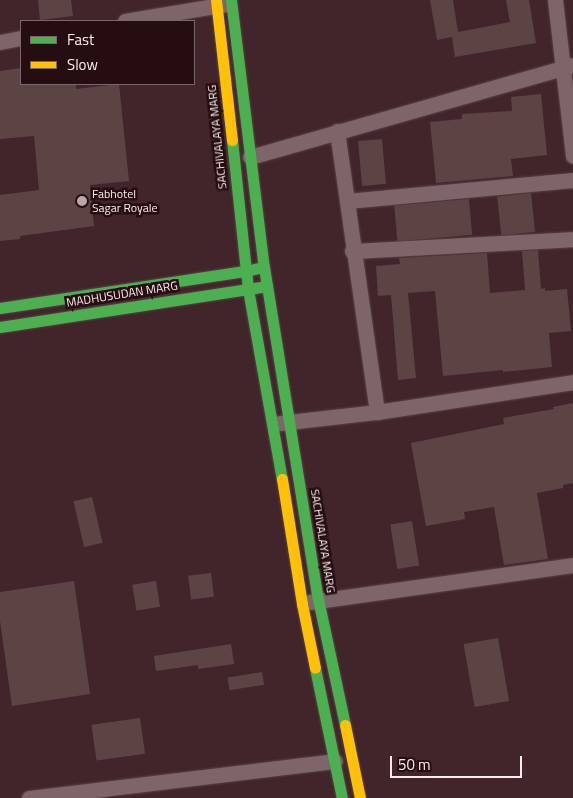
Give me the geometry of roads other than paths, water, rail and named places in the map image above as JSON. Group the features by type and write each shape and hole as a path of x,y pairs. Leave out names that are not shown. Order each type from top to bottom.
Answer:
{"main road":[{"path":"224,2 250,158 264,267"},
{"name":"SACHIVALAYA MARG","path":"224,2 248,289"},
{"name":"SACHIVALAYA MARG","path":"264,267 318,600 360,798"},
{"name":"MADHUSUDAN MARG","path":"0,308 264,267"},
{"name":"MADHUSUDAN MARG","path":"0,327 266,286"},
{"path":"248,289 262,359 271,425 302,604 342,798"}],"street":[{"path":"554,0 567,66 573,156"},
{"path":"130,20 224,2"},
{"path":"0,42 20,38"},
{"path":"250,158 337,131 567,66"},
{"path":"337,131 352,250 377,412"},
{"path":"347,201 573,180"},
{"path":"352,250 573,239"},
{"path":"271,425 290,420 377,412 573,382"},
{"path":"302,604 318,600 573,565"},
{"path":"29,798 335,761"}],"place":[{"name":"Fabhotel Sagar Royale","path":"82,201"}]}
